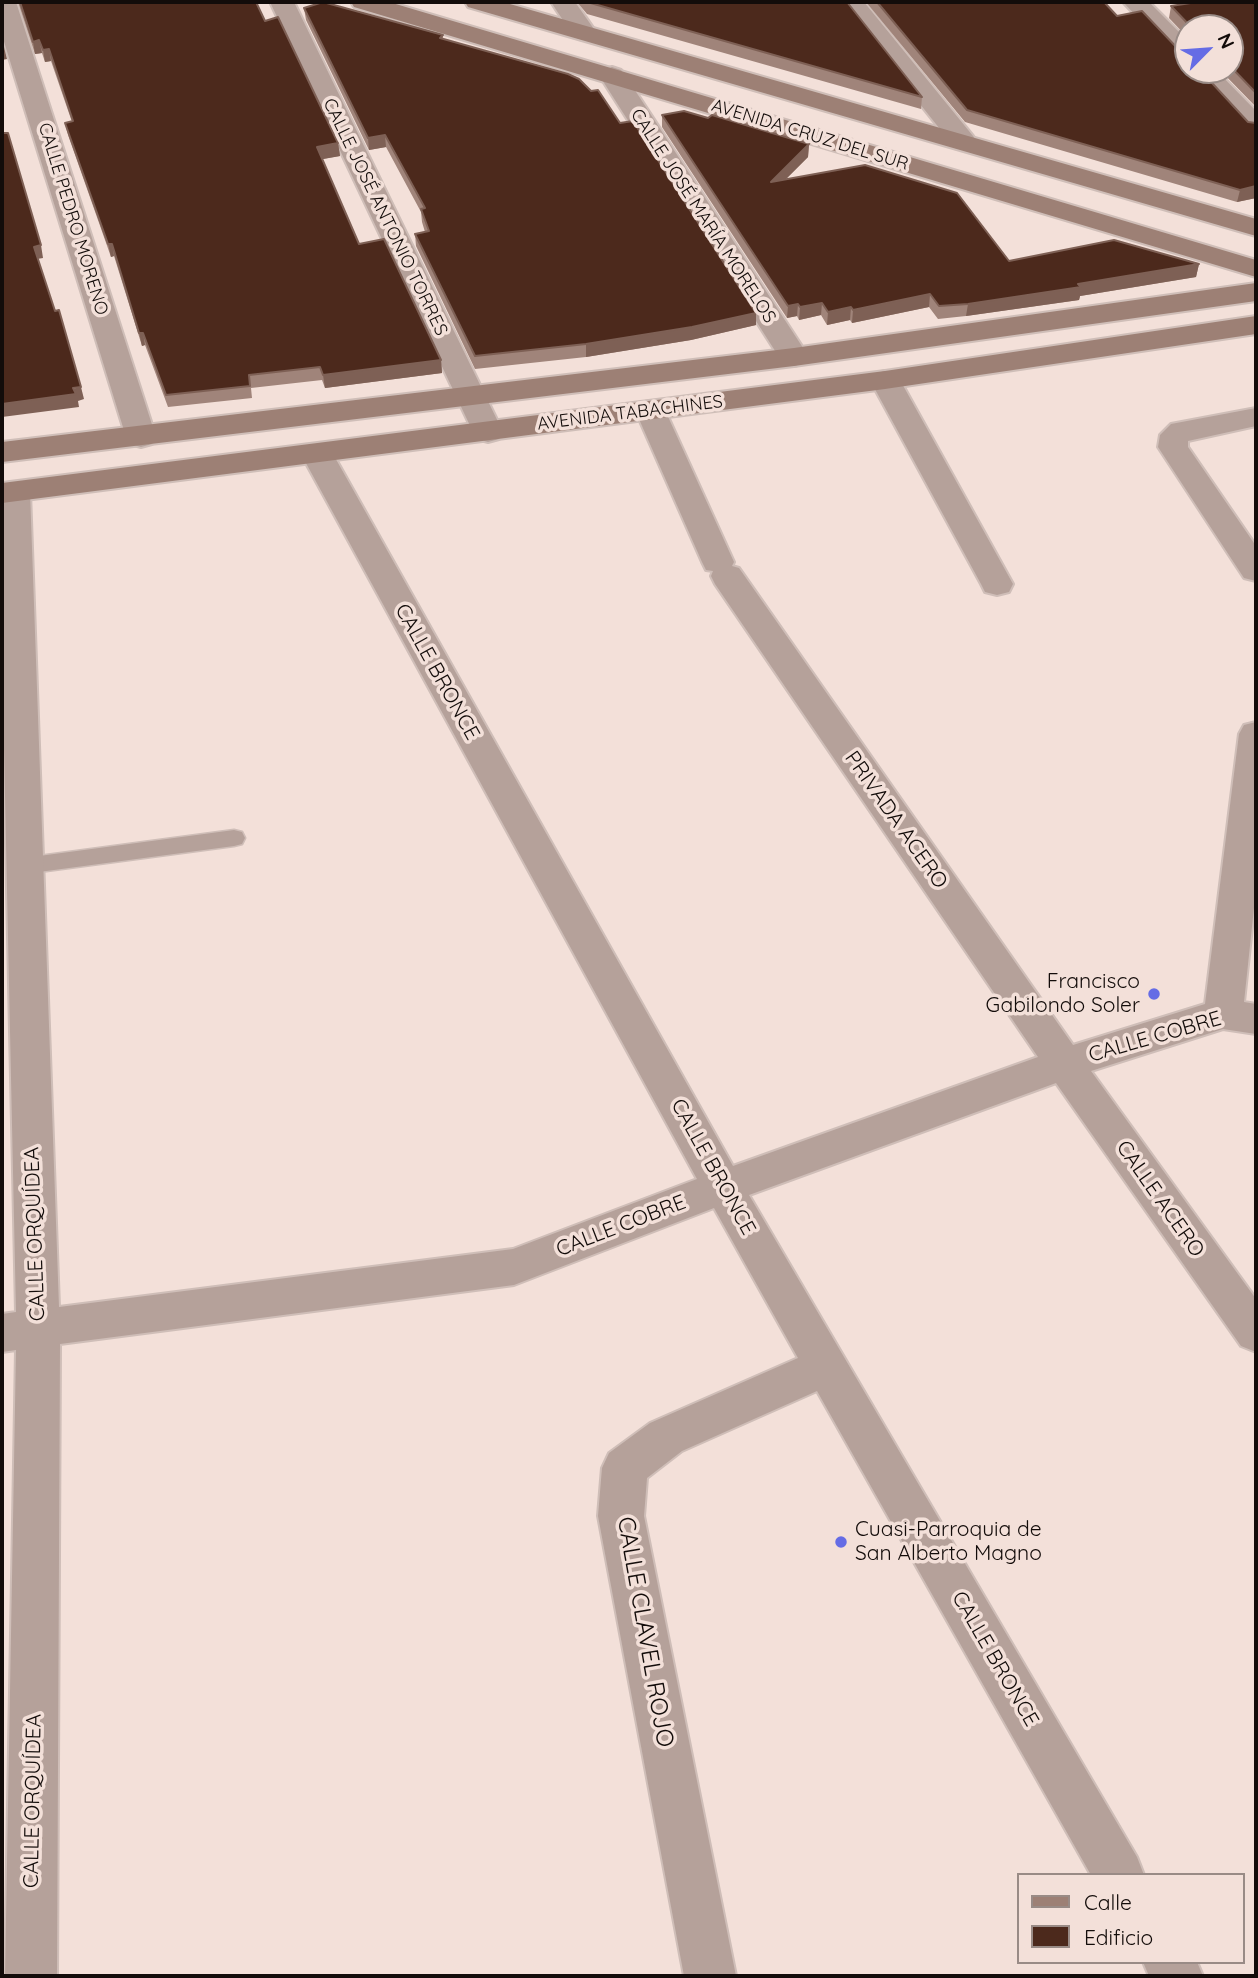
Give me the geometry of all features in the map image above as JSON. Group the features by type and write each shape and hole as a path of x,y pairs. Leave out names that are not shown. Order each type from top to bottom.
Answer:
{"street":[{"name":"CALLE PEDRO MORENO","path":"4,2 141,437"},
{"name":"CALLE JOSÉ ANTONIO TORRES","path":"282,2 488,432"},
{"name":"AVENIDA CRUZ DEL SUR","path":"363,2 1256,269"},
{"name":"AVENIDA CRUZ DEL SUR","path":"477,2 1256,228"},
{"path":"563,2 583,32"},
{"path":"851,2 964,142"},
{"path":"1135,2 1174,42"},
{"name":"CALLE JOSÉ MARÍA MORELOS","path":"612,75 794,357"},
{"path":"1216,84 1256,126"},
{"name":"AVENIDA TABACHINES","path":"2,452 794,357 1256,292"},
{"name":"AVENIDA TABACHINES","path":"8,493 885,380 1256,325"},
{"path":"885,380 997,584"},
{"name":"PRIVADA ACERO","path":"650,410 722,569 1064,1064"},
{"path":"1256,417 1182,431 1175,435 1173,441 1174,447 1256,570"},
{"name":"CALLE BRONCE","path":"317,454 723,1187 1118,1873"},
{"name":"CALLE ORQUÍDEA","path":"8,493 31,1976"},
{"path":"1240,1017 1256,734"},
{"name":"CALLE COBRE","path":"20,1330 514,1267 723,1187 1064,1064 1240,1017"},
{"name":"CALLE ACERO","path":"1064,1064 1256,1333"},
{"name":"CALLE CLAVEL ROJO","path":"710,1976 621,1516 625,1468 666,1437 826,1366"}],"lane":[{"path":"13,868 234,838"}],"building":[{"path":"20,2 256,2 265,21 278,17 338,143 317,147 359,244 384,239 441,360 323,375 320,367 249,375 250,386 166,395 143,333 139,333 112,244 108,244 65,123 73,121 49,49 43,50 39,40 33,42"},
{"path":"323,2 443,35 440,38 568,74 579,79 591,91 598,90 620,123 633,121 756,313 692,327 586,344 475,356 415,234 429,231 421,209 425,208 385,135 368,138 304,8"},
{"path":"587,2 847,2 922,97"},
{"path":"877,2 1104,2 1117,16 1142,11 1174,45 1174,84 1213,84 1248,122 1256,123 1256,186 1240,190 967,110"},
{"path":"1197,2 1256,2 1256,93 1244,81 1244,14 1179,14 1171,6"},
{"path":"684,111 708,118 712,115 809,144 771,182 865,165 957,193 1009,261 1114,240 1199,264 1078,284 1081,287 968,304 939,306 930,294 853,310 851,307 828,312 822,303 788,306 662,115"},
{"path":"2,133 8,133 41,245 34,247 55,311 59,310 81,387 73,388 76,394 2,404"}],"place":[{"name":"Francisco Gabilondo Soler","path":"1154,994"},
{"name":"Cuasi-Parroquia de San Alberto Magno","path":"841,1542"}]}
